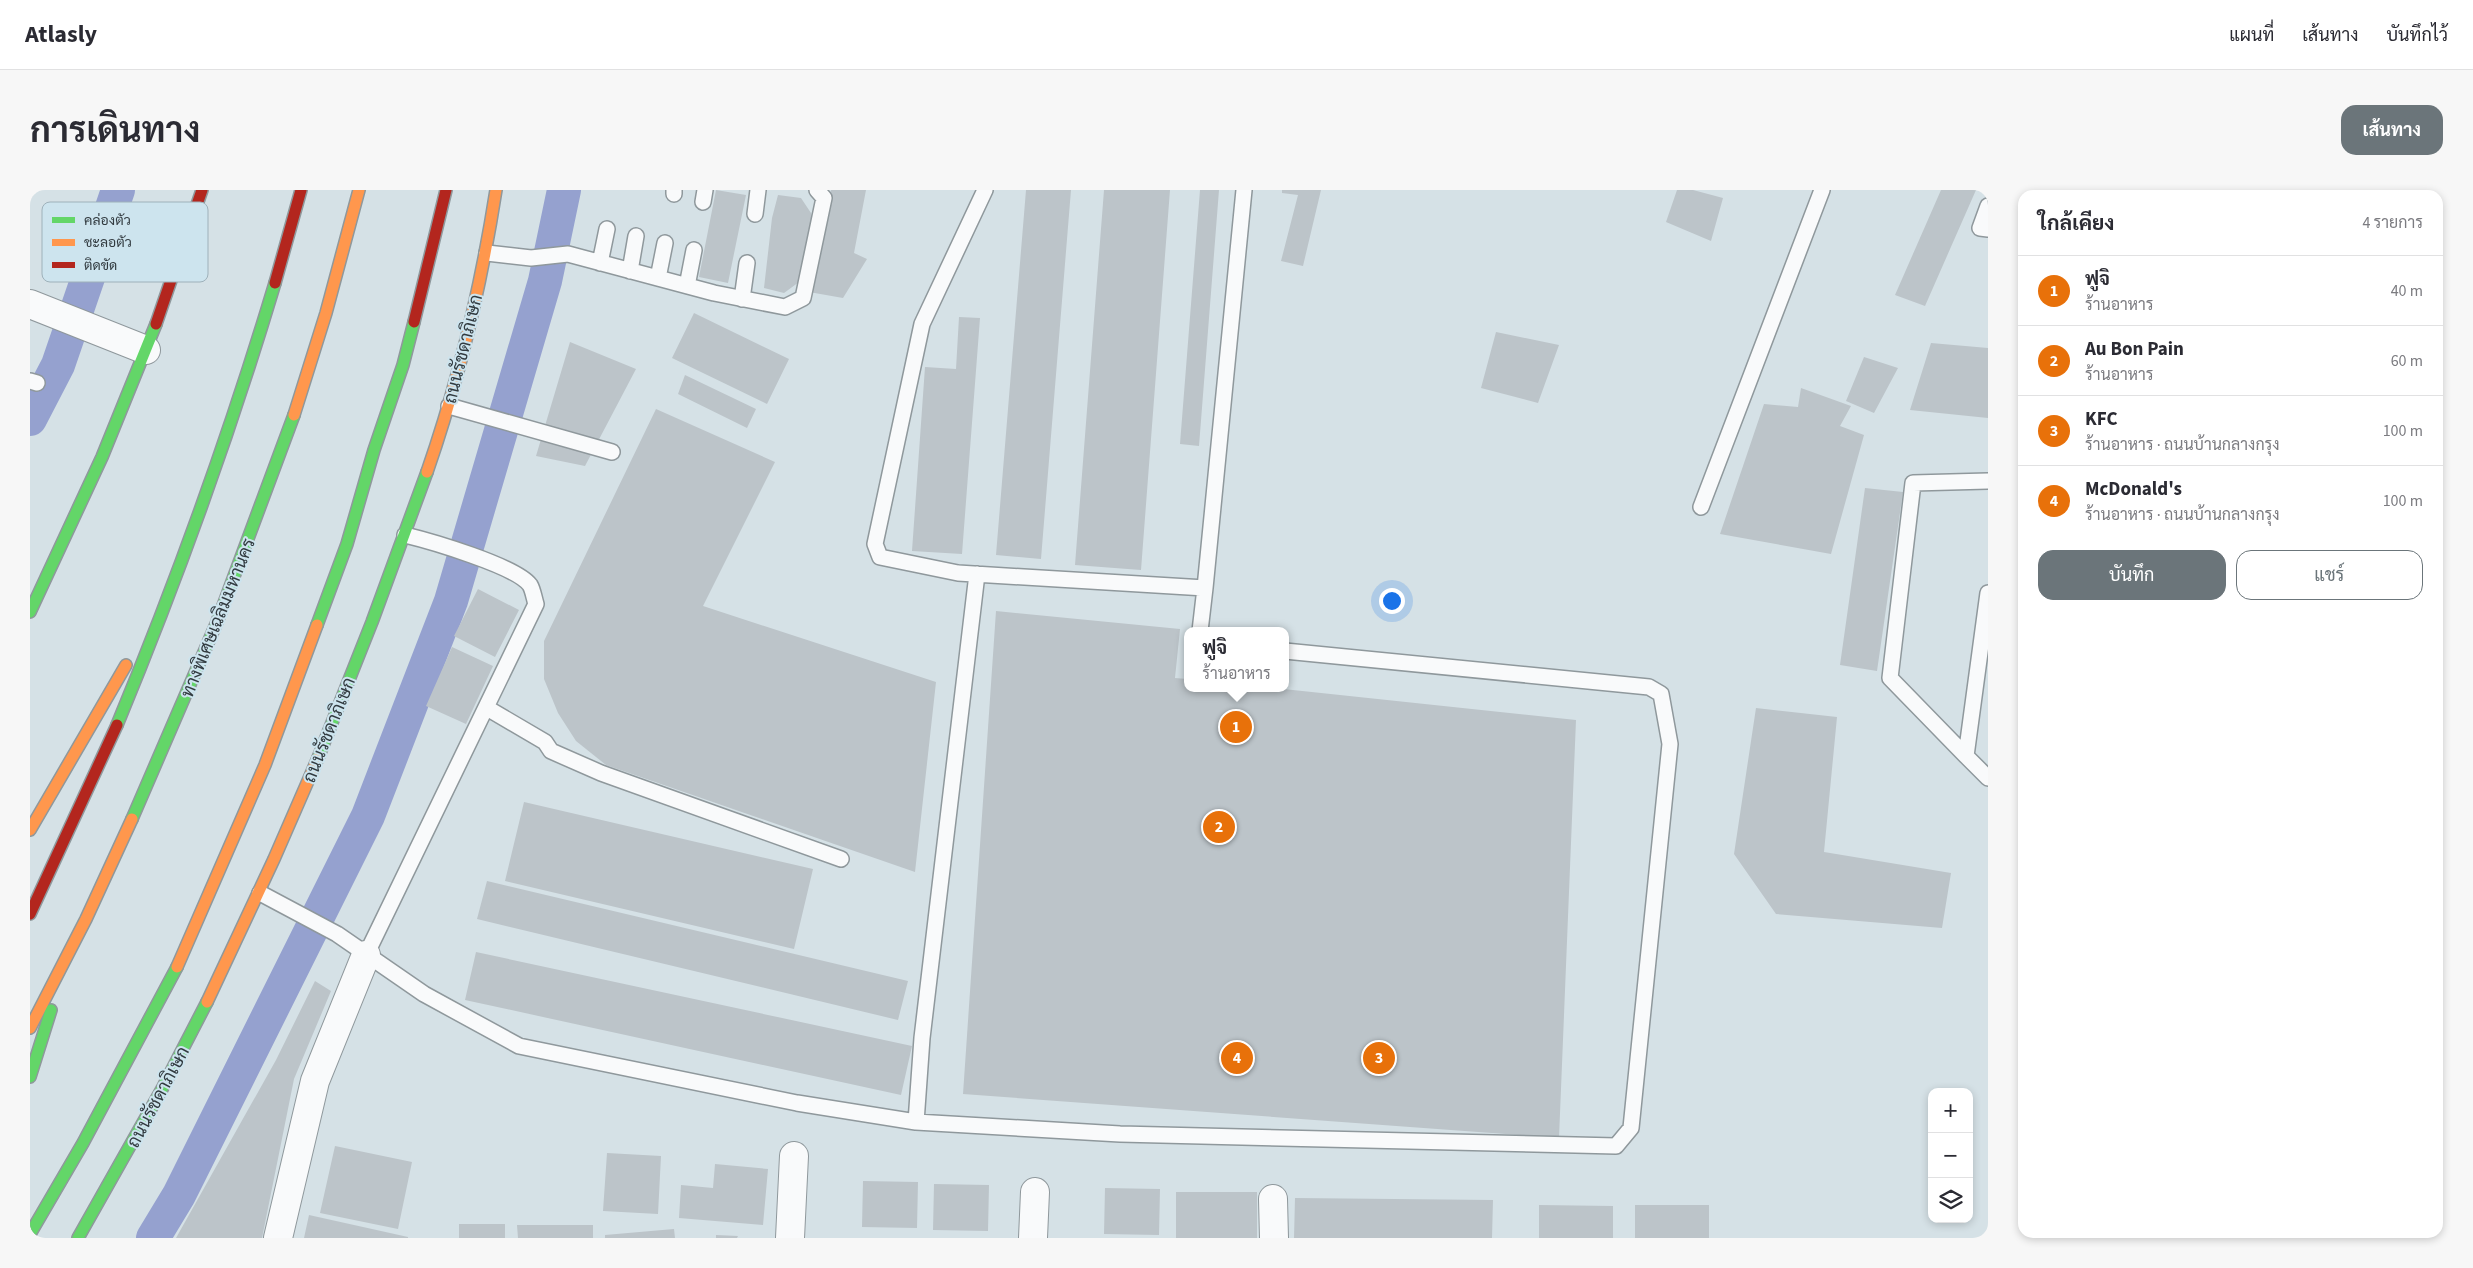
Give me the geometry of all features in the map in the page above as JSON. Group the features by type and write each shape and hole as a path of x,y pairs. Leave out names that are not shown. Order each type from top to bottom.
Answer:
{"main road":[{"path":"198,202 202,190"},
{"path":"30,914 73,828 177,577 217,465 251,358 300,190"},
{"name":"ทางพิเศษเฉลิมมหานคร","path":"30,1028 64,965 118,854 159,760 250,538 288,432 316,343 359,190"},
{"path":"30,1234 83,1143 170,982 265,764 347,544 374,450 403,365 446,190"},
{"name":"ถนนรัชดาภิเษก","path":"78,1238 129,1152 195,1028 260,893 316,766 405,535 449,406 487,253 496,190"},
{"path":"30,612 87,491 146,350 170,282"},
{"path":"30,830 177,577"},
{"path":"30,1077 64,965"}],"street":[{"path":"30,304 146,350"},
{"path":"278,1238 315,1081 366,955"},
{"path":"790,1238 794,1156"},
{"path":"1033,1238 1035,1192"},
{"path":"1273,1199 1274,1238"}],"lane":[{"path":"755,214 758,190"},
{"path":"487,253 531,258 568,254 687,286 785,307 803,298 824,198 817,190"},
{"path":"985,190 922,324 875,544 880,557 958,573 1205,588"},
{"path":"1200,627 1244,190"},
{"path":"1701,507 1822,190"},
{"path":"1988,206 1980,228 1988,229"},
{"path":"600,263 607,229"},
{"path":"630,270 636,236"},
{"path":"658,278 665,243"},
{"path":"687,286 694,250"},
{"path":"742,299 747,263"},
{"path":"449,406 612,452"},
{"path":"1988,481 1913,483 1890,678 1988,778"},
{"path":"366,955 536,604 530,585 513,572 440,544 405,535"},
{"path":"916,1122 922,1038 976,574"},
{"path":"1966,756 1988,596"},
{"path":"260,893 288,906 337,934 424,994 519,1046 797,1103 916,1122 1120,1134 1616,1146 1626,1137 1631,1128 1670,744 1661,694 1649,687 1289,651"},
{"path":"487,708 545,742 550,751 601,774 841,859"}],"building":[{"path":"30,190 37,190 30,200"},
{"path":"716,190 746,195 728,283 699,277"},
{"path":"831,190 866,190 854,253 867,259 843,298 809,292"},
{"path":"1026,190 1071,190 1041,559 996,555"},
{"path":"1104,190 1170,190 1141,570 1075,565"},
{"path":"1200,190 1219,190 1199,446 1180,444"},
{"path":"1282,190 1321,190 1303,266 1281,261 1298,195 1282,193"},
{"path":"1677,190 1693,190 1723,198 1711,241 1666,222"},
{"path":"1941,190 1976,190 1925,306 1895,295"},
{"path":"778,195 801,198 811,213 814,228 799,282 784,293 764,288 772,218"},
{"path":"694,313 789,359 767,404 672,358"},
{"path":"959,317 980,318 962,554 912,551 925,367 956,369"},
{"path":"1496,332 1559,345 1538,403 1481,388"},
{"path":"570,342 636,369 585,466 536,456"},
{"path":"1931,343 1988,348 1988,418 1910,410"},
{"path":"1864,357 1898,368 1874,413 1846,401"},
{"path":"685,375 756,409 747,428 678,394"},
{"path":"1801,388 1851,406 1840,426 1864,435 1831,554 1720,534 1764,404 1798,407"},
{"path":"656,409 775,462 703,606 936,682 915,872 606,765 576,741 558,713 544,679 544,641"},
{"path":"1865,488 1903,492 1877,671 1840,665"},
{"path":"478,589 519,610 495,657 454,636"},
{"path":"996,611 1180,629 1175,678 1184,679 1184,692 1289,692 1289,690 1576,720 1559,1138 963,1094"},
{"path":"452,647 493,666 466,724 426,706"},
{"path":"1756,708 1837,717 1824,852 1951,873 1942,928 1776,914 1734,854"},
{"path":"524,802 813,869 794,949 505,881"},
{"path":"487,881 908,981 898,1020 477,919"},
{"path":"476,952 912,1046 901,1095 465,1000"},
{"path":"315,981 331,991 294,1079 262,1238 176,1238 276,1060"},
{"path":"335,1146 412,1162 398,1229 320,1213"},
{"path":"607,1153 661,1156 658,1214 603,1211"},
{"path":"715,1164 768,1169 763,1225 679,1218 681,1185 713,1188"},
{"path":"863,1181 918,1182 917,1228 862,1227"},
{"path":"934,1184 989,1185 988,1231 933,1230"},
{"path":"1105,1188 1160,1189 1159,1235 1104,1234"},
{"path":"1176,1192 1257,1192 1257,1238 1176,1238"},
{"path":"1295,1198 1493,1200 1492,1238 1294,1238"},
{"path":"1539,1205 1613,1206 1613,1238 1539,1238"},
{"path":"1635,1205 1709,1205 1709,1238 1635,1238"},
{"path":"309,1215 408,1237 408,1238 304,1238"},
{"path":"459,1224 505,1224 505,1238 459,1238"},
{"path":"517,1225 593,1225 593,1238 518,1238"},
{"path":"674,1229 675,1238 605,1238 605,1235"},
{"path":"716,1235 738,1236 737,1238 716,1238"}],"waterway":[{"path":"114,202 118,190"},
{"path":"153,1238 179,1195 368,816 451,601 545,281 564,190"},
{"path":"30,419 58,365 86,282"}],"traffic: fast":[{"path":"117,725 161,616 202,506 240,395 275,283"},
{"path":"317,625 347,544 374,450 403,365 414,322"},
{"path":"30,612 102,457 156,324"},
{"path":"132,819 217,622 294,415"},
{"path":"318,758 372,622 427,472"},
{"path":"30,1234 83,1143 177,967"},
{"path":"78,1238 162,1089 207,1002"},
{"path":"30,1077 51,1010"}],"traffic: slow":[{"path":"294,415 326,313 359,190"},
{"path":"427,472 449,403 468,332 496,190"},
{"path":"177,967 265,765 317,625"},
{"path":"30,830 126,665"},
{"path":"207,1002 274,859 318,758"},
{"path":"30,1028 86,919 132,819"}],"traffic: jam":[{"path":"198,202 202,190"},
{"path":"275,283 301,190"},
{"path":"414,322 446,190"},
{"path":"156,324 170,282"},
{"path":"30,914 117,725"}],"place":[{"name":"ฟูจิ","path":"1236,727"},
{"name":"Au Bon Pain","path":"1219,827"},
{"name":"McDonald's","path":"1237,1058"},
{"name":"KFC","path":"1379,1058"}]}
